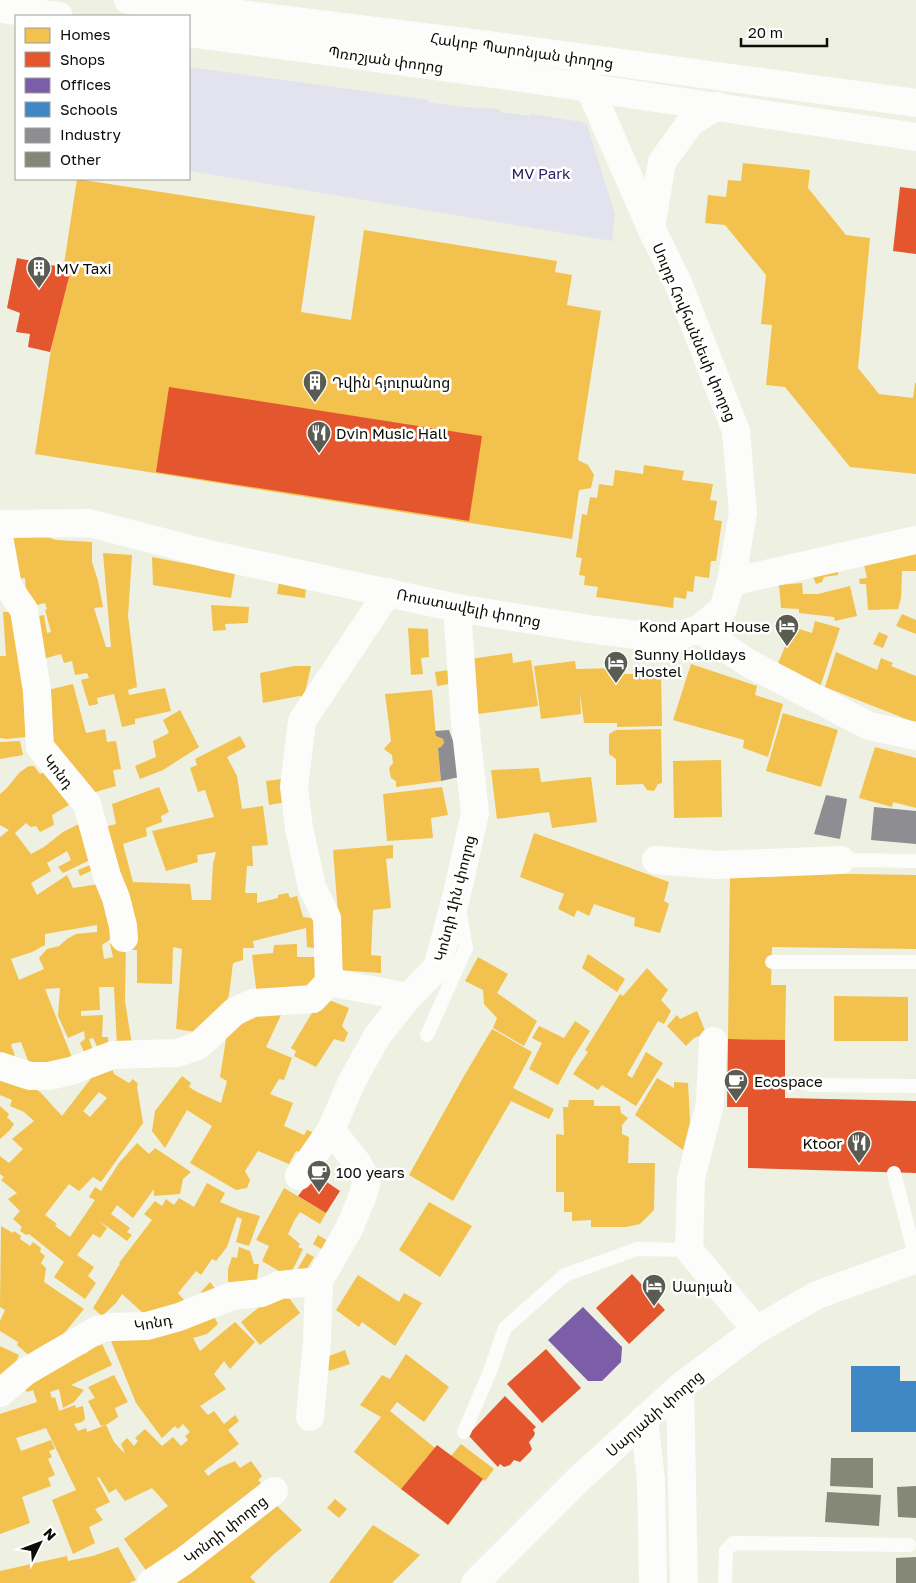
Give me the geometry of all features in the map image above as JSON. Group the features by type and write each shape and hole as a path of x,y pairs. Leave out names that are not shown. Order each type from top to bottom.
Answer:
{"street":[{"name":"Հակոբ Պարոնյան փողոց","path":"128,0 916,103"},
{"path":"0,9 51,15"},
{"name":"Պռոշյան փողոց","path":"190,32 510,76"},
{"path":"583,58 586,80 651,228"},
{"name":"Հակոբ Պարոնյան փողոց","path":"510,76 916,136"},
{"name":"Սուրբ Հովհաննեսի փողոց","path":"699,629 723,609 731,582 743,513 736,431 678,283 651,228 662,162 690,124 717,106"},
{"name":"Ռուստավելի փողոց","path":"0,524 89,523 213,555 457,608 595,630 655,637 675,637 699,629"},
{"path":"731,582 916,540"},
{"name":"Կոնդ","path":"0,542 8,587 24,610 37,691 40,747 87,804 107,876 124,926 124,938"},
{"path":"0,1066 30,1076 50,1076 72,1071 113,1055 177,1053 198,1046 234,1012 253,1003 313,999 328,982 327,918 312,887 299,828 294,787 302,721 388,592"},
{"name":"Կոնդի 1ին փողոց","path":"299,1176 331,1130 352,1081 376,1036 408,997 437,968 457,894 474,813 457,608"},
{"path":"699,629 748,663 869,726 916,736"},
{"path":"656,860 716,865 841,860"},
{"path":"328,982 408,997"},
{"path":"713,1041 710,1104 691,1178 689,1250 756,1330"},
{"path":"310,1417 318,1341 319,1282 349,1229 367,1180 358,1164 331,1130"},
{"name":"Սարյանի փողոց","path":"475,1583 580,1478 644,1419 680,1387 756,1330 817,1295 916,1259"},
{"name":"Կոնդ","path":"0,1393 25,1372 97,1330 112,1327 146,1326 179,1317 232,1296 261,1293 280,1285 319,1282"},
{"path":"680,1387 684,1583"},
{"path":"644,1419 651,1480 653,1583"},
{"name":"Կոնդի փողոց","path":"151,1583 184,1561 274,1491"}],"lane":[{"path":"841,860 916,861"},
{"path":"427,1034 466,948 457,894"},
{"path":"772,962 916,962"},
{"path":"811,1085 916,1086"},
{"path":"897,1086 897,1100"},
{"path":"894,1173 916,1259"},
{"path":"464,1432 506,1328 566,1275 637,1249 689,1250"},
{"path":"725,1583 726,1551 733,1543 910,1545"}],"green space":[{"name":"MV Park","path":"190,67 429,100 428,102 463,107 499,109 500,112 530,116 531,114 582,122 587,125 615,214 612,241 190,171"}],"building: Homes":[{"path":"743,163 810,170 808,188 846,235 870,238 858,368 879,394 913,398 916,383 916,474 850,467 785,387 766,385 772,325 761,324 766,275 725,225 705,223 708,195 726,197 728,180 741,181"},
{"name":"Դվին հյուրանոց","path":"77,180 315,216 301,312 351,320 364,230 557,261 555,272 572,275 567,305 601,311 578,460 588,465 594,475 591,488 579,490 572,539 35,454"},
{"path":"644,465 684,471 682,480 713,484 710,500 717,501 714,520 722,521 716,561 711,561 709,578 695,576 693,592 687,591 686,599 674,597 673,608 596,597 598,587 584,585 585,576 579,575 582,558 576,557 582,514 587,515 590,497 597,498 599,484 613,486 615,470 643,474"},
{"path":"44,536 56,540 92,542 92,562 103,607 94,608 106,647 111,647 103,553 132,555 128,616 137,687 128,690 129,695 165,688 171,711 135,719 135,724 122,727 114,694 97,698 98,704 89,706 81,680 89,678 87,673 75,675 72,661 64,663 61,654 39,660 32,617 44,615 47,633 51,632 45,610 47,609 45,603 29,607 25,578 17,579 11,538"},
{"path":"916,545 916,571 902,571 901,598 898,609 868,610 866,584 860,584 859,579 867,578 863,560"},
{"path":"152,557 235,573 231,598 153,585"},
{"path":"838,566 838,575 824,577 822,582 816,584 810,569"},
{"path":"279,582 306,586 305,598 277,594"},
{"path":"802,583 803,594 818,594 850,586 857,616 835,621 834,617 799,613 799,609 781,608 779,585"},
{"path":"211,605 249,607 248,623 225,624 226,630 213,631"},
{"path":"3,612 12,612 21,655 26,737 0,738 0,656 6,656"},
{"path":"902,614 916,620 916,634 896,626"},
{"path":"815,621 840,628 820,687 777,666 793,627 812,633"},
{"path":"408,628 428,629 429,657 421,658 423,674 411,675"},
{"path":"879,632 888,636 883,648 873,644"},
{"path":"836,652 877,670 881,658 893,663 891,666 916,676 916,723 825,687"},
{"path":"512,653 513,663 531,660 538,706 478,714 470,659"},
{"path":"575,661 576,669 617,668 616,674 645,674 645,671 659,671 661,673 662,726 617,727 617,723 584,723 580,693 581,714 541,719 534,666"},
{"path":"691,664 757,686 755,695 783,704 768,757 743,748 744,740 673,720"},
{"path":"294,666 311,666 304,697 299,696 263,703 260,673"},
{"path":"449,670 449,684 437,686 435,672"},
{"path":"73,684 86,733 105,729 107,742 116,741 121,769 113,770 116,786 85,795 54,755 43,707 52,705 48,690"},
{"path":"432,690 436,736 443,739 444,743 438,748 441,781 396,787 396,781 391,778 389,768 393,763 392,755 384,749 391,741 385,694"},
{"path":"180,710 199,747 163,770 140,779 135,766 156,757 153,741 169,733 163,720"},
{"path":"783,713 838,730 821,787 766,771"},
{"path":"661,729 662,783 658,784 654,791 647,790 643,784 616,785 616,759 609,754 609,734 616,730"},
{"path":"240,736 246,747 227,757 237,776 242,809 263,806 268,845 252,846 253,866 247,866 245,893 257,893 257,903 278,898 278,895 288,893 290,898 297,896 303,917 319,919 323,950 307,947 306,928 253,941 254,948 243,948 243,960 233,963 229,995 218,1021 202,1033 176,1029 182,949 173,947 172,984 137,983 137,950 132,950 131,938 101,828 116,824 112,804 159,787 169,812 161,816 162,822 146,828 147,836 123,844 133,882 190,884 192,900 211,900 213,864 216,852 197,855 198,862 166,871 152,831 214,817 205,790 198,792 190,768 197,765 195,759"},
{"path":"20,741 23,755 0,759 0,742"},
{"path":"875,747 916,758 916,808 893,802 892,807 859,798"},
{"path":"721,760 722,817 674,818 673,761"},
{"path":"29,766 34,766 40,774 44,772 69,805 52,815 54,825 40,832 36,826 31,827 26,823 15,833 31,854 44,847 63,832 79,824 94,858 63,873 58,867 71,860 67,851 47,863 51,871 31,883 37,895 67,875 73,888 99,884 115,936 102,945 104,959 113,957 110,944 126,941 125,1001 132,1045 117,1047 114,987 99,987 100,1010 81,1011 81,1016 103,1015 102,1037 108,1037 109,1049 99,1050 93,1038 89,1039 94,1053 86,1056 80,1043 85,1039 84,1031 68,1038 58,1016 60,988 45,989 73,1060 30,1066 21,1042 11,1044 17,1063 0,1060 0,837 9,830 0,825 0,794 20,772","holes":["97,925 97,932 76,934 59,946 47,949 39,958 44,969 19,980 11,959 32,952 45,945 45,934"]},
{"path":"539,768 541,782 591,777 597,822 552,828 549,812 497,819 491,770"},
{"path":"282,779 286,802 269,805 266,781"},
{"path":"442,787 448,815 431,818 433,838 387,841 383,794"},
{"path":"534,833 669,882 664,901 669,904 660,933 634,926 635,918 594,904 589,916 577,910 574,917 558,909 564,894 520,877"},
{"path":"393,845 393,858 386,859 391,908 373,910 371,955 381,956 381,973 337,970 338,914 333,850"},
{"path":"95,863 97,868 80,876 78,870"},
{"path":"730,872 916,875 916,949 772,947 771,985 786,985 785,1040 728,1039"},
{"path":"297,944 297,957 323,957 316,989 257,996 252,955 273,953 274,945"},
{"path":"588,954 625,979 617,992 582,968"},
{"path":"478,957 508,974 497,993 537,1021 524,1046 493,1028 497,1018 484,1004 483,990 465,981"},
{"path":"647,968 668,990 661,1000 671,1011 664,1024 658,1021 627,1075 632,1078 646,1052 663,1063 636,1106 602,1085 598,1090 573,1074 588,1052 585,1050 620,994 623,996"},
{"path":"834,996 908,997 908,1041 834,1041"},
{"path":"324,998 349,1008 342,1026 348,1033 344,1042 334,1039 316,1067 294,1056 296,1051 291,1048 313,1011 317,1013"},
{"path":"283,1011 266,1047 292,1058 284,1080 279,1079 270,1094 293,1103 284,1126 304,1135 307,1130 315,1133 303,1153 296,1151 289,1164 258,1151 245,1171 250,1180 247,1188 236,1190 190,1163 212,1126 187,1110 165,1148 152,1131 155,1111 182,1076 191,1083 189,1087 221,1103 227,1081 220,1077 226,1039 233,1017"},
{"path":"697,1011 706,1033 694,1038 686,1046 667,1026 677,1015 680,1019"},
{"path":"575,1021 590,1031 558,1085 529,1069 542,1043 532,1038 539,1026 564,1038"},
{"path":"492,1029 532,1052 513,1088 554,1109 549,1119 511,1101 453,1201 409,1175"},
{"path":"112,1068 114,1074 129,1083 133,1079 138,1084 143,1123 101,1182 93,1177 79,1191 69,1184 45,1215 57,1224 55,1226 70,1237 95,1200 89,1197 95,1187 101,1191 119,1163 137,1143 149,1154 155,1148 191,1172 183,1179 180,1194 154,1196 154,1189 133,1218 117,1205 111,1214 130,1228 127,1232 132,1235 127,1241 98,1220 107,1228 100,1238 93,1234 77,1255 94,1267 88,1276 96,1283 85,1299 54,1277 64,1262 29,1234 26,1235 20,1231 22,1227 13,1219 20,1211 8,1199 17,1193 1,1180 4,1177 0,1174 0,1156 9,1163 23,1149 12,1139 34,1121 24,1112 10,1106 12,1100 0,1095 0,1077 26,1083 40,1092 62,1116 96,1072","holes":["99,1092 107,1098 90,1117 83,1111"]},
{"path":"657,1078 674,1088 674,1082 688,1083 690,1122 683,1150 635,1115"},
{"path":"569,1100 594,1100 594,1106 620,1106 621,1113 628,1118 622,1125 622,1134 629,1137 628,1163 655,1163 654,1210 640,1224 626,1227 591,1227 591,1220 572,1221 572,1212 564,1212 564,1192 556,1192 556,1134 564,1135 563,1107 568,1107"},
{"path":"0,1106 9,1114 7,1117 14,1124 0,1139"},
{"path":"207,1183 225,1193 220,1202 260,1216 249,1246 236,1242 242,1219 237,1217 227,1247 216,1261 212,1259 201,1275 196,1271 178,1293 189,1306 143,1313 122,1294 116,1303 102,1316 93,1308 119,1263 152,1220 144,1214 155,1201 162,1206 166,1199 174,1205 179,1198 194,1207"},
{"path":"284,1188 326,1213 320,1224 300,1212 294,1221 288,1234 300,1244 298,1247 303,1249 289,1277 262,1261 269,1246 256,1240"},
{"path":"429,1202 472,1226 440,1277 399,1250"},
{"path":"1,1226 13,1233 14,1231 21,1236 20,1239 30,1246 33,1242 41,1248 40,1252 45,1256 41,1263 46,1268 44,1282 84,1309 51,1349 32,1358 17,1345 18,1342 0,1331 0,1321 5,1310 0,1307"},
{"path":"318,1235 328,1241 323,1250 313,1244"},
{"path":"239,1247 250,1251 254,1264 259,1264 257,1279 263,1279 228,1288 228,1269 232,1257 237,1258"},
{"path":"307,1253 314,1257 304,1274 297,1270"},
{"path":"358,1275 399,1302 404,1293 422,1303 395,1346 362,1322 359,1327 336,1310"},
{"path":"210,1282 220,1295 210,1298 201,1292"},
{"path":"273,1296 290,1299 300,1313 260,1345 241,1322"},
{"path":"211,1311 218,1324 207,1334 193,1338 200,1351 235,1322 255,1342 230,1369 224,1361 214,1374 226,1389 200,1406 208,1415 214,1411 224,1424 235,1415 239,1421 228,1430 239,1444 204,1471 208,1476 219,1468 235,1461 240,1468 251,1461 262,1476 258,1480 265,1487 150,1576 124,1539 168,1506 152,1488 125,1501 116,1489 109,1493 99,1477 97,1478 110,1502 95,1509 103,1520 89,1527 95,1543 73,1554 52,1500 76,1490 46,1428 16,1438 21,1451 51,1440 55,1449 49,1451 52,1457 48,1459 55,1475 48,1478 51,1486 22,1497 30,1523 0,1534 0,1414 37,1402 33,1390 27,1392 20,1384 27,1379 88,1352 85,1347 96,1341 99,1346 102,1344 112,1365 71,1385 84,1390 74,1402 63,1408 59,1389 50,1392 52,1398 55,1397 59,1411 75,1405 76,1408 83,1406 85,1419 74,1424 78,1431 86,1428 87,1432 106,1425 114,1442 125,1454 121,1444 127,1438 134,1446 138,1441 135,1438 145,1429 162,1446 173,1437 181,1446 188,1440 185,1436 190,1432 183,1424 178,1429 175,1426 162,1438 136,1403 111,1341 107,1343 105,1336"},
{"path":"0,1346 19,1355 9,1377 0,1385"},
{"path":"345,1350 350,1364 329,1371 324,1358"},
{"path":"406,1354 449,1387 424,1422 397,1402 390,1411 435,1448 401,1489 354,1452 381,1417 360,1405 382,1375 390,1379"},
{"path":"114,1375 128,1402 115,1408 118,1417 101,1426 88,1401 95,1398 88,1387"},
{"path":"461,1444 494,1469 485,1481 451,1456"},
{"path":"335,1499 347,1509 339,1518 327,1508"},
{"path":"271,1500 302,1530 250,1577 256,1583 160,1583"},
{"path":"373,1525 420,1555 392,1583 329,1583"},
{"path":"118,1547 136,1580 129,1583 0,1583 0,1571 67,1556 68,1561 93,1556"}],"building: Shops":[{"path":"900,187 916,189 916,254 893,251"},
{"name":"MV Taxi","path":"17,258 71,269 50,352 28,347 30,334 16,332 20,313 7,308"},
{"name":"Dvin Music Hall","path":"169,387 482,436 469,521 156,472"},
{"path":"728,1039 785,1040 785,1098 916,1101 916,1173 748,1168 748,1107 727,1107"},
{"name":"100 years","path":"315,1174 340,1191 326,1213 298,1196"},
{"path":"632,1274 665,1310 629,1344 596,1308"},
{"path":"546,1349 581,1388 542,1423 507,1384"},
{"path":"505,1396 536,1427 533,1430 534,1436 529,1442 532,1449 530,1452 520,1462 514,1460 510,1465 504,1467 500,1464 498,1467 468,1435"},
{"path":"437,1445 483,1479 448,1525 401,1489"}],"building: Offices":[{"path":"583,1307 622,1347 621,1362 602,1381 588,1381 548,1340"}],"building: Schools":[{"path":"851,1366 900,1366 900,1381 916,1381 916,1432 851,1432"}],"building: Industry":[{"path":"449,730 456,749 459,777 441,781 438,748 444,743 443,739 436,736 435,731"},
{"path":"826,795 847,799 840,839 814,834"},
{"path":"874,807 916,811 916,844 871,840"}],"building: Other":[{"path":"831,1458 873,1458 873,1488 830,1486"},
{"path":"916,1486 916,1518 898,1517 897,1487"},
{"path":"827,1492 881,1495 879,1526 825,1522"},
{"path":"916,1557 916,1583 896,1583 896,1558"}],"place":[{"name":"MV Taxi","path":"39,289"},
{"name":"Դվին հյուրանոց","path":"315,403"},
{"name":"Dvin Music Hall","path":"319,454"},
{"name":"Kond Apart House","path":"787,647"},
{"name":"Sunny Holidays Hostel","path":"616,684"},
{"name":"Ecospace","path":"736,1102"},
{"name":"Ktoor","path":"859,1164"},
{"name":"100 years","path":"319,1193"},
{"name":"Սարյան","path":"654,1307"}]}
